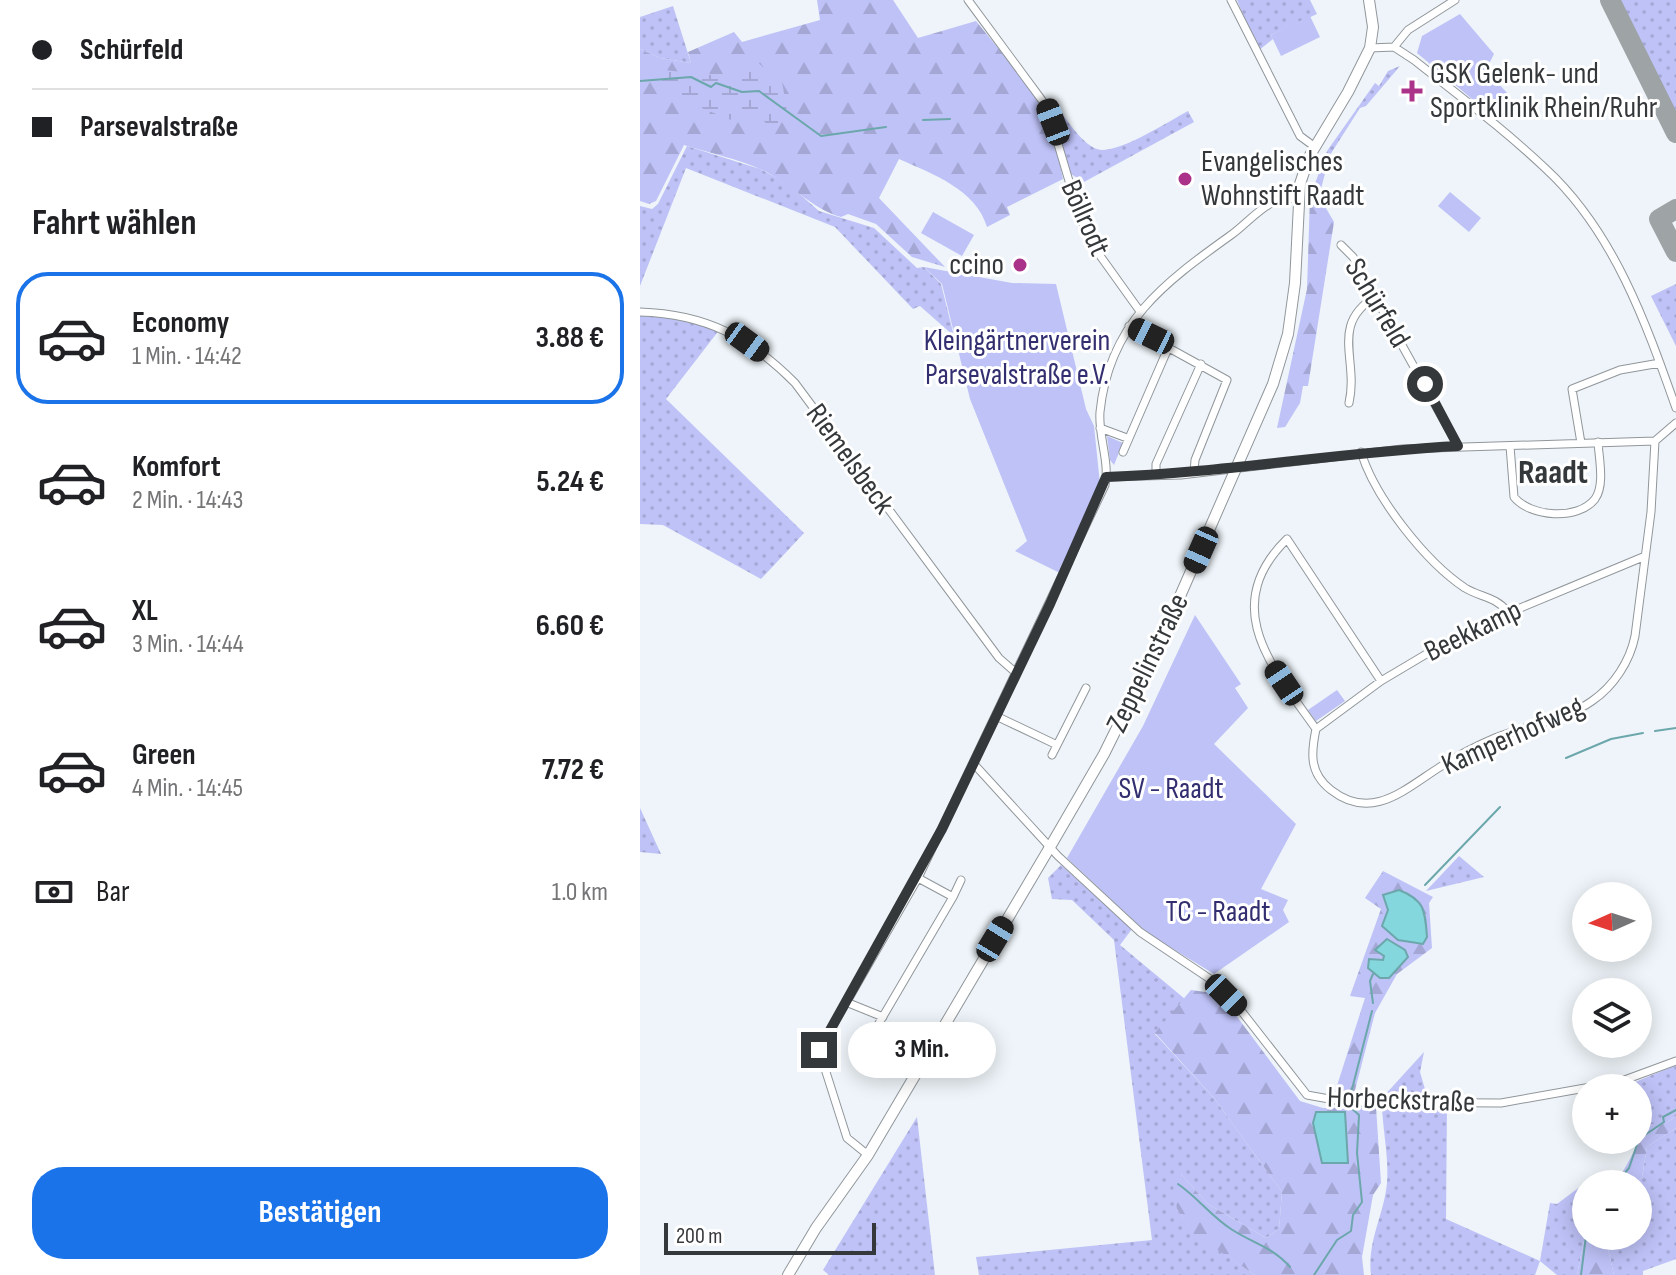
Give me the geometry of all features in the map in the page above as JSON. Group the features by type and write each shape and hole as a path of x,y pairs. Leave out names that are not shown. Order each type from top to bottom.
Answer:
{"main road":[{"path":"1369,0 1373,27 1370,48"},
{"name":"Zeppelinstraße","path":"788,1275 816,1228 868,1155 1050,847 1131,702 1273,384 1288,334 1295,283 1298,199 1305,168 1370,48"}],"street":[{"name":"Böllrodt","path":"968,0 1047,107 1060,161 1080,218 1112,274 1139,310"},
{"path":"1231,0 1300,136 1315,147"},
{"path":"1394,47 1408,30 1455,0"},
{"path":"1370,48 1394,47 1547,170 1577,203 1638,301 1676,408"},
{"path":"868,1155 847,1138 819,1050 918,878 1106,477 1100,428 1109,368 1139,310 1180,272 1275,199 1298,199"},
{"name":"Schürfeld","path":"1341,245 1353,257 1376,296 1458,446"},
{"path":"1349,403 1353,385 1348,328 1355,312 1376,296"},
{"name":"Riemelsbeck","path":"640,312 691,317 747,342 770,358 795,383 999,658 1016,673"},
{"path":"1129,326 1224,376 1227,385 1195,460 1194,472"},
{"path":"1123,452 1169,346"},
{"path":"1581,443 1570,396 1572,389 1620,370 1660,363"},
{"path":"1156,475 1156,464 1201,364"},
{"path":"1106,477 1237,468 1361,452 1655,441 1676,423"},
{"path":"1100,428 1127,438"},
{"path":"1643,557 1651,512 1655,441"},
{"path":"1510,446 1514,497 1521,505 1541,513 1580,509 1595,498 1600,487 1598,442"},
{"path":"1361,452 1392,508 1430,559 1468,590 1500,602 1507,611"},
{"path":"1316,729 1270,662 1255,624 1254,603 1261,577 1269,561 1287,539 1381,681"},
{"name":"Beekkamp","path":"1316,729 1381,681 1507,611 1643,557"},
{"name":"Kamperhofweg","path":"1316,729 1311,754 1313,766 1328,788 1355,803 1385,802 1474,748 1575,712 1607,688 1632,652 1643,557"},
{"path":"1052,755 1086,688"},
{"path":"996,716 1055,744"},
{"name":"Horbeckstraße","path":"973,763 1006,795 1050,847 1140,932 1213,981 1239,1008 1297,1085 1318,1099 1501,1103 1619,1082 1676,1061"},
{"path":"918,878 953,897"},
{"path":"875,1030 961,880"},
{"path":"846,1002 883,1017"}],"green space":[{"path":"817,0 893,0 918,38 976,21 1041,101 1052,127 1063,179 1007,207 1010,215 987,227 973,202 963,193 938,177 899,159 879,198 945,267 912,257 876,224 848,214 841,217 830,213 762,170 684,145 656,201 649,204 640,201 640,49 660,58 691,63 688,52 734,32 742,42 820,20"},
{"path":"1237,0 1310,0 1317,14 1271,35 1273,39 1258,51"},
{"path":"1617,0 1676,0 1676,118"},
{"path":"673,6 691,63 660,58 640,49 640,17"},
{"path":"1460,14 1494,54 1486,70 1509,95 1496,119 1417,53 1422,36"},
{"path":"1310,16 1320,37 1281,56 1271,35"},
{"path":"758,63 782,81 787,112 775,131 758,116 731,120 665,93 658,79 664,70 727,77"},
{"path":"1400,66 1366,106 1360,108 1330,155 1327,151 1375,83 1379,86 1388,71"},
{"path":"1054,103 1079,135 1097,149 1106,150 1129,143 1188,111 1194,122 1084,182 1066,171"},
{"path":"687,146 760,169 788,184 819,211 874,228 917,268 924,267 941,284 954,336 920,306 913,309 835,227 686,168 640,286 640,206 652,209 658,204"},
{"path":"1327,151 1330,155 1319,196 1334,222 1308,386 1303,386 1300,403 1285,427 1277,428 1307,289 1310,197"},
{"path":"1450,192 1481,218 1469,232 1438,206"},
{"path":"933,212 974,235 962,256 921,233"},
{"name":"Kleingärtnerverein Parsevalstraße e.V.","path":"924,267 1012,283 1056,284 1086,409 1094,426 1100,484 1060,573 1015,551 1027,541 970,399 942,284"},
{"path":"1676,284 1676,346 1651,296"},
{"path":"640,315 670,315 720,329 666,399 804,533 761,579 663,525 640,524"},
{"path":"1107,436 1123,443 1114,465 1110,460"},
{"path":"1195,615 1241,684 1235,688 1248,708 1214,744 1296,824 1261,889 1288,900 1283,910 1289,922 1214,974 1147,933 1067,858 1143,726"},
{"path":"1337,690 1345,701 1316,721 1308,710"},
{"path":"640,808 661,854 640,852"},
{"path":"1459,856 1484,877 1426,891"},
{"path":"1061,865 1132,929 1120,945 1185,999 1155,1034 1214,1098 1282,1192 1279,1229 1266,1238 1208,1204 1181,1174 1177,1209 1194,1233 1255,1275 979,1275 976,1257 1152,1240 1114,940 1072,900 1052,899 1048,878"},
{"path":"1383,871 1433,897 1429,903 1432,948 1397,974 1375,1013 1354,1094 1335,1092 1365,998 1350,996 1381,909 1365,898"},
{"path":"1191,990 1220,994 1300,1101 1323,1108 1376,1107 1381,1183 1373,1195 1362,1257 1364,1275 1255,1275 1194,1234 1177,1209 1172,1180 1181,1174 1208,1204 1266,1238 1279,1229 1282,1192 1214,1098 1155,1033"},
{"path":"1424,1052 1420,1072 1427,1096 1383,1097"},
{"path":"1676,1065 1676,1116 1665,1124 1652,1124 1652,1075"},
{"path":"1447,1106 1446,1219 1540,1261 1535,1275 1371,1275 1371,1251 1387,1183 1382,1107"},
{"path":"1676,1116 1676,1128 1652,1144 1652,1124 1665,1124"},
{"path":"917,1117 935,1275 829,1275 823,1270"},
{"path":"1676,1128 1676,1259 1643,1271 1643,1275 1614,1275 1608,1250 1652,1250 1652,1170 1643,1170 1646,1154 1652,1154 1652,1144"},
{"path":"1633,1154 1646,1154 1643,1170 1625,1169"},
{"path":"1572,1193 1572,1250 1582,1250 1577,1275 1557,1275 1540,1261 1550,1203 1557,1204"},
{"path":"1582,1250 1608,1250 1614,1275 1577,1275"}],"shaded area":[{"path":"1399,890 1414,898 1422,908 1427,937 1423,944 1398,940 1382,926 1388,910 1383,895"},
{"path":"1387,939 1405,950 1408,957 1389,978 1380,978 1368,968 1369,959 1383,960 1384,956 1375,950"},
{"path":"1316,1112 1345,1112 1348,1163 1322,1163 1313,1123"}],"waterway":[{"path":"640,81 691,77 711,87 716,83 742,92 759,91 821,136 886,127"},
{"path":"923,120 950,119"},
{"path":"1655,731 1676,728"},
{"path":"1566,758 1611,739 1643,733"},
{"path":"1425,885 1500,807"},
{"path":"1373,974 1370,981 1373,1003"},
{"path":"1350,1097 1372,1011"},
{"path":"1314,1275 1337,1240 1351,1231 1353,1215 1362,1202 1357,1153 1359,1115 1350,1107"},
{"path":"1627,1170 1639,1139 1664,1122 1663,1117 1676,1110"},
{"path":"1178,1184 1224,1224 1269,1250 1290,1267"},
{"path":"1581,1275 1584,1250"}],"taxiway":[{"path":"1610,0 1676,133"},
{"path":"1676,209 1659,219 1676,252"}],"place":[{"name":"GSK Gelenk- und Sportklinik Rhein/Ruhr","path":"1412,91"},
{"name":"Evangelisches Wohnstift Raadt","path":"1185,179"},
{"name":"ccino","path":"1020,265"}],"district":[{"name":"Raadt","path":"1553,472"}],"route":[{"path":"819,1050 918,878 1050,604 1106,477 1181,475 1361,452 1458,446 1425,384"}],"park label":[{"name":"SV - Raadt","path":"1171,789"},
{"name":"TC - Raadt","path":"1218,912"}]}
